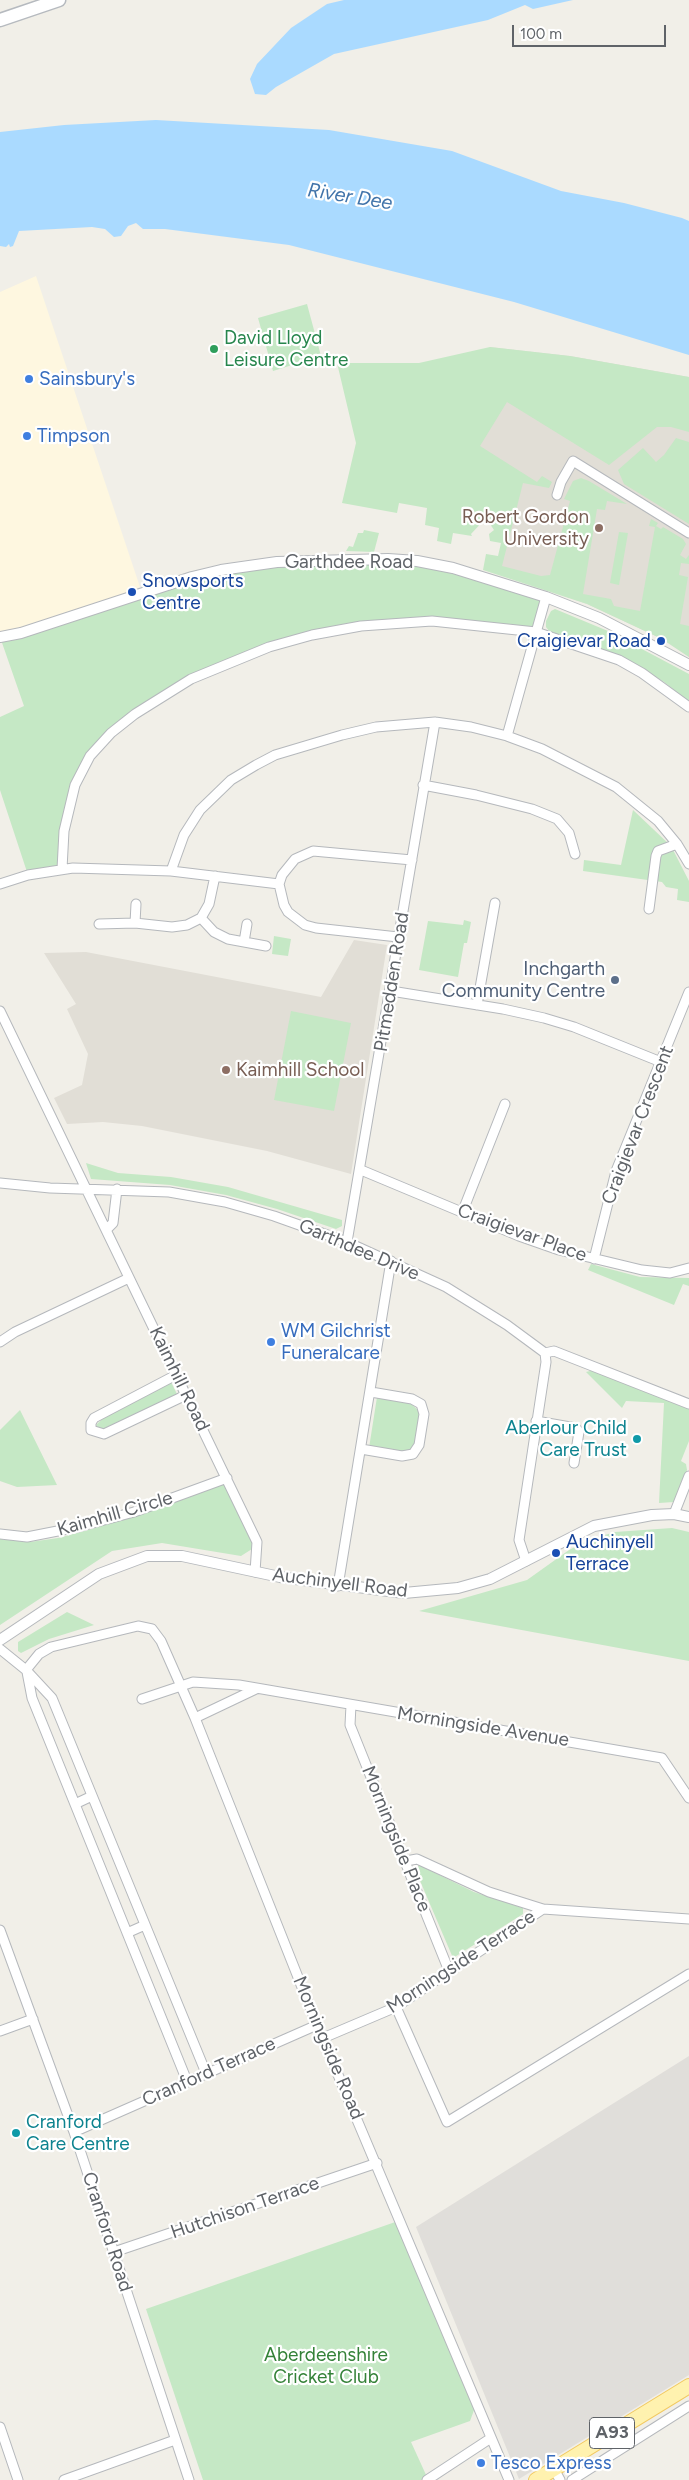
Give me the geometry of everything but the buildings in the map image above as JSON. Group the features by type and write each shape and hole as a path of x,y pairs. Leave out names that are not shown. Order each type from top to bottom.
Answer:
{"main road":[{"path":"0,20 59,0"},
{"name":"A93","path":"536,2480 557,2474 689,2386"}],"street":[{"path":"557,495 561,482 574,461 689,533"},
{"name":"Garthdee Road","path":"0,637 21,633 192,577 221,570 277,562 360,558 417,561 475,574 546,597 599,618 689,665"},
{"path":"506,736 546,597"},
{"path":"62,869 64,831 75,785 90,756 111,733 135,714 191,679 269,647 312,635 362,626 432,621 536,632 619,660 642,673 689,707"},
{"path":"171,871 184,835 200,810 231,780 256,765 274,755 342,735 376,727 435,722 471,727 506,736 542,750 616,787 658,821 677,844 689,864"},
{"name":"Pitmedden Road","path":"347,1242 361,1170 423,785 435,722"},
{"path":"423,785 532,809 557,819 569,833 575,854"},
{"path":"649,909 658,851 677,844"},
{"path":"398,937 316,928 304,924 288,912 284,905 279,884 282,875 295,859 313,851 412,860"},
{"path":"0,884 28,875 62,869 117,868 171,871 279,884"},
{"path":"99,924 135,923 172,927 187,925 201,918 213,894 215,876"},
{"path":"476,1005 495,903"},
{"path":"135,923 136,904"},
{"path":"201,918 221,935 266,946"},
{"path":"244,942 247,924"},
{"path":"391,991 544,1018 574,1027 661,1062"},
{"name":"Craigievar Crescent","path":"594,1259 616,1171 689,992"},
{"name":"Kaimhill Road","path":"0,1011 258,1542 255,1572"},
{"path":"462,1213 505,1104"},
{"name":"Craigievar Place","path":"361,1170 519,1236 594,1259 625,1267 670,1273 689,1268"},
{"name":"Garthdee Drive","path":"0,1183 169,1192 225,1202 274,1216 347,1242 446,1287 545,1353 554,1351 689,1404"},
{"path":"106,1229 113,1223 117,1189"},
{"path":"338,1586 392,1261"},
{"path":"0,1342 15,1332 130,1278"},
{"path":"526,1561 519,1540 546,1362 545,1353"},
{"path":"176,1375 94,1418 91,1423 91,1430 95,1433 104,1434 186,1395"},
{"path":"361,1449 402,1456 413,1454 419,1445 424,1414 421,1404 412,1399 371,1392"},
{"path":"536,1421 576,1428 579,1432 574,1463"},
{"path":"674,1514 689,1476"},
{"name":"Kaimhill Circle","path":"0,1534 27,1537 78,1527 134,1512 227,1478"},
{"name":"Auchinyell Road","path":"0,1640 99,1574 148,1556 182,1556 255,1572 338,1586 404,1593 458,1588 490,1579 594,1526 631,1517 674,1514 689,1517"},
{"name":"Morningside Road","path":"26,1670 38,1654 51,1647 138,1626 152,1629 161,1641 195,1718 317,2025 377,2163 509,2480"},
{"path":"0,1649 26,1670 52,1698 206,2073"},
{"path":"26,1670 32,1698 187,2080"},
{"name":"Morningside Avenue","path":"142,1699 193,1682 239,1684 256,1689 662,1758 689,1798"},
{"path":"195,1718 256,1689"},
{"name":"Morningside Place","path":"351,1705 350,1725 449,1971"},
{"path":"75,1804 92,1796"},
{"path":"406,1861 418,1859 480,1888 544,1908 689,1919"},
{"name":"Morningside Terrace","path":"323,2038 396,2007 544,1908"},
{"path":"127,1933 146,1925"},
{"name":"Cranford Road","path":"0,1930 74,2132 189,2480"},
{"path":"396,2007 448,2122 689,1974"},
{"path":"0,2031 33,2019"},
{"name":"Cranford Terrace","path":"74,2132 187,2080 317,2025"},
{"name":"Hutchison Terrace","path":"114,2252 377,2163"},
{"path":"572,2480 689,2406"},
{"path":"0,2427 18,2480"},
{"path":"427,2480 492,2438"},
{"path":"64,2480 175,2440"}],"shaded area":[{"path":"36,276 140,587 0,643 0,292"},
{"name":"Robert Gordon University","path":"490,347 570,356 689,377 689,657 662,639 587,604 497,573 519,483 464,455"},
{"name":"Kaimhill School","path":"354,940 387,945 351,1174 267,1151 142,1126 103,1122 67,1124 54,1098 82,1085 88,1054 67,1009 76,1004 44,953 86,952 321,997"},
{"path":"689,2056 689,2375 519,2479 416,2227"}],"green space":[{"path":"307,304 321,356 273,371 258,318"},
{"path":"490,347 570,356 689,377 689,432 671,427 657,427 609,465 507,402 480,446 537,482 542,476 552,482 549,488 523,483 502,566 541,576 550,575 570,501 564,499 573,481 581,478 627,504 607,501 605,510 597,509 583,594 611,599 614,606 640,611 655,527 649,526 651,519 658,523 656,526 661,529 663,527 683,539 686,544 680,555 686,559 689,555 689,564 681,563 679,575 688,577 680,624 689,626 689,657 662,639 587,604 483,570 486,554 498,556 501,543 490,541 489,534 494,530 486,518 471,534 472,536 453,533 451,544 437,541 439,528 425,525 427,508 399,503 397,513 342,503 356,443 337,363 419,363"},
{"path":"676,438 689,442 689,524 624,484 618,470 643,448 656,462 664,455"},
{"path":"364,530 379,533 374,552 346,551 349,546 353,547 358,533 363,533"},
{"path":"619,532 628,533 619,585 610,583"},
{"path":"417,561 546,597 536,632 458,622 337,629 220,666 111,733 75,785 62,869 28,875 0,790 0,717 24,706 0,637 120,600 253,564"},
{"path":"555,609 608,631 689,674 689,702 664,682 627,660 549,631 546,627 546,621 551,611"},
{"path":"633,810 671,846 689,881 689,902 677,900 678,889 666,887 662,882 583,871 584,860 621,865"},
{"path":"464,920 471,922 467,943 464,943 458,977 419,970 428,921 463,925"},
{"path":"274,936 291,939 288,956 272,954"},
{"path":"291,1011 351,1023 334,1111 274,1100"},
{"path":"86,1163 118,1173 171,1177 228,1187 342,1220 342,1226 336,1229 277,1209 226,1195 170,1185 91,1179"},
{"path":"591,1264 640,1277 689,1278 689,1286 683,1284 674,1305 588,1270"},
{"path":"594,1370 689,1408 689,1441 681,1461 686,1464 687,1470 674,1502 659,1503 664,1403 626,1401 622,1408 586,1372"},
{"path":"171,1382 177,1394 112,1427 98,1429 96,1425 106,1415"},
{"path":"377,1397 409,1402 419,1411 420,1417 416,1443 413,1448 401,1453 369,1448"},
{"path":"20,1410 57,1485 17,1487 0,1481 0,1430"},
{"path":"225,1484 254,1541 252,1549 241,1556 162,1543 112,1551 0,1625 0,1539 30,1542 58,1538 92,1529"},
{"path":"672,1528 689,1532 689,1661 419,1611 527,1580 569,1550 591,1539 615,1532"},
{"path":"67,1612 94,1625 49,1639 21,1653 18,1651 18,1642"},
{"path":"419,1865 474,1892 523,1908 523,1914 453,1958 415,1869"},
{"name":"Aberdeenshire Cricket Club","path":"401,2220 477,2402 470,2421 411,2442 427,2477 421,2480 203,2480 146,2309"}],"water":[{"path":"344,0 573,0 533,9 525,5 488,20 334,54 276,87 266,95 255,94 250,79 257,64 291,28 327,4"},
{"name":"River Dee","path":"156,120 329,130 452,151 561,191 624,203 689,221 689,355 514,302 289,245 165,229 143,229 136,223 128,226 121,236 114,237 105,229 92,227 19,231 13,246 10,247 9,244 6,247 0,246 0,132 64,125"}],"place":[{"name":"David Lloyd Leisure Centre","path":"214,349"},
{"name":"Sainsbury's","path":"29,379"},
{"name":"Timpson","path":"27,436"},
{"name":"Robert Gordon University","path":"599,528"},
{"name":"Snowsports Centre","path":"132,592"},
{"name":"Craigievar Road","path":"661,641"},
{"name":"Inchgarth Community Centre","path":"615,980"},
{"name":"Kaimhill School","path":"226,1070"},
{"name":"WM Gilchrist Funeralcare","path":"271,1342"},
{"name":"Aberlour Child Care Trust","path":"637,1439"},
{"name":"Auchinyell Terrace","path":"556,1553"},
{"name":"Cranford Care Centre","path":"16,2133"},
{"name":"Tesco Express","path":"481,2463"}]}
